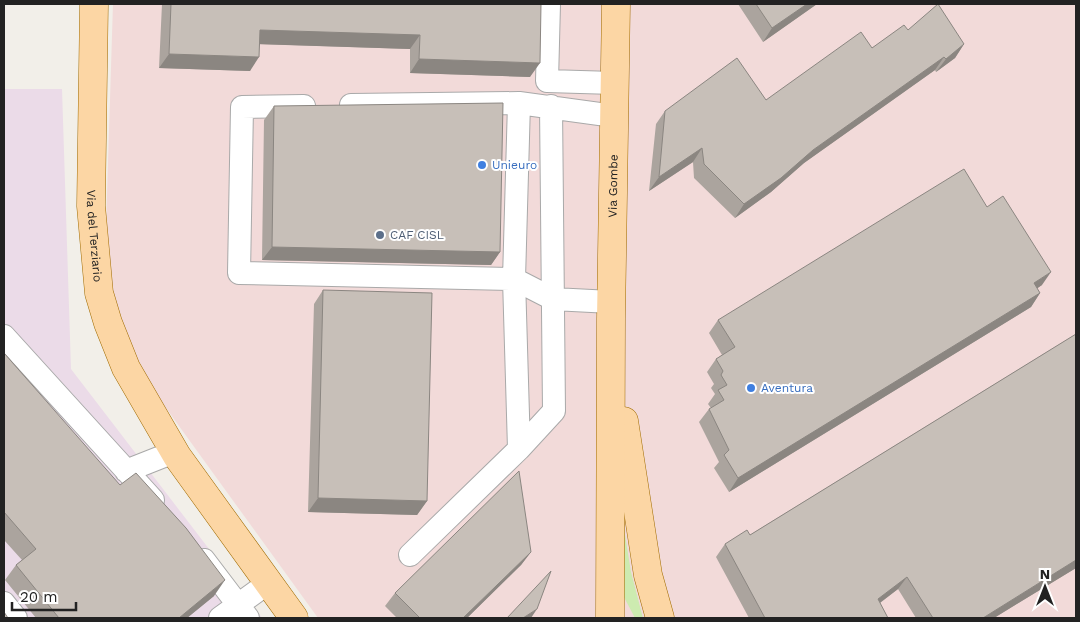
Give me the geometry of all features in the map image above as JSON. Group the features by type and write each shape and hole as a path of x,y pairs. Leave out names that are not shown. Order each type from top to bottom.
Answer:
{"main road":[{"name":"Via del Terziario","path":"94,4 90,206 99,294 108,323 126,368 174,452 294,618"},
{"name":"Via Gombe","path":"610,618 611,302 616,4"},
{"name":"Via Gombe","path":"611,367 627,436 648,575 660,618"},
{"path":"610,568 624,618"}],"street":[{"path":"549,4 546,81 614,83"},
{"path":"611,302 553,299 514,279 239,273 242,107 519,102 614,116"},
{"path":"519,102 514,279 519,449"},
{"path":"410,555 519,449 554,410 551,106"},
{"path":"4,336 166,514"},
{"path":"126,471 174,452"},
{"path":"191,543 243,612"},
{"path":"220,618 243,612 268,583"},
{"path":"4,604 16,618"}],"shaded area":[{"path":"113,4 1076,4 1076,618 318,618 103,321"},
{"path":"4,89 62,89 71,369 262,618 4,618"}],"green space":[{"path":"622,516 631,572 643,618 635,618 617,584"}],"building":[{"path":"171,4 541,4 540,63 419,59 420,35 260,30 259,57 169,54"},
{"path":"756,4 807,4 772,28"},
{"path":"938,4 964,44 946,59 944,57 813,150 781,178 744,204 704,164 702,148 659,177 665,111 737,58 766,100 861,32 872,48 904,25 908,30"},
{"path":"503,103 500,252 272,247 274,106"},
{"path":"964,169 987,207 1003,196 1051,272 1034,283 1040,293 738,478 724,455 729,450 709,409 724,400 718,390 727,385 721,375 723,371 716,359 735,347 718,320"},
{"path":"323,290 432,293 427,501 318,498"},
{"path":"1076,334 1076,560 983,618 933,618 907,577 878,599 888,618 765,618 725,544 747,530 750,535"},
{"path":"4,353 120,485 136,473 186,528 225,580 179,618 59,618 16,565 36,549 4,512"},
{"path":"519,471 531,552 463,618 420,618 395,593"},
{"path":"551,571 537,609 523,618 507,618"}],"place":[{"name":"Unieuro","path":"482,165"},
{"name":"CAF CISL","path":"380,235"},
{"name":"Aventura","path":"751,388"}]}
